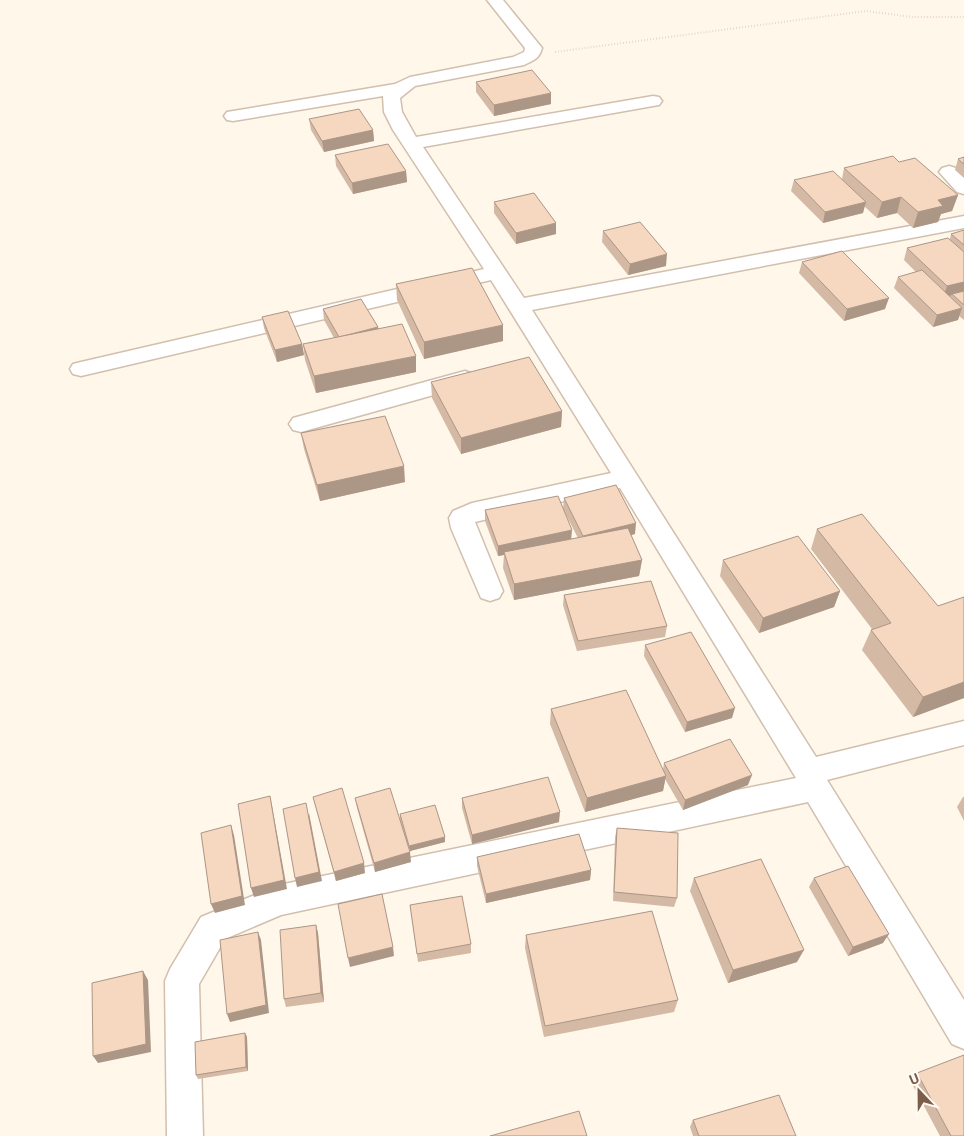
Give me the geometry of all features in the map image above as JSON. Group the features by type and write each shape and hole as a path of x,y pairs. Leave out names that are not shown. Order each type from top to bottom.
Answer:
{"street":[{"path":"495,0 534,48 532,55 518,61 410,82 400,88 391,98 393,112 518,306 540,358 627,478 812,779 964,1032"},
{"path":"234,116 400,88"},
{"path":"412,143 652,101"},
{"path":"949,172 964,188"},
{"path":"518,306 964,222"},
{"path":"81,369 497,272"},
{"path":"301,424 483,374"},
{"path":"490,592 464,528 462,518 472,512 627,478"},
{"path":"184,1136 182,981 213,928 279,900 812,779 964,733"}],"path":[{"path":"532,55 866,11 912,17 964,17"}],"building":[{"path":"532,70 551,93 494,105 476,82"},
{"path":"359,109 373,130 322,141 309,119"},
{"path":"388,144 406,171 352,183 335,155"},
{"path":"893,156 899,162 915,158 958,195 938,200 943,206 918,212 901,197 882,202 844,168"},
{"path":"964,157 964,164 958,159"},
{"path":"833,171 866,202 825,212 794,180"},
{"path":"534,193 556,223 516,233 494,202"},
{"path":"640,222 667,254 630,264 603,231"},
{"path":"964,230 964,245 951,234"},
{"path":"948,238 964,252 964,282 947,286 907,248"},
{"path":"842,251 889,298 847,309 802,262"},
{"path":"472,268 503,325 424,342 396,284"},
{"path":"922,270 962,308 937,315 898,277"},
{"path":"964,291 964,305 952,294"},
{"path":"361,299 378,327 339,337 323,309"},
{"path":"288,311 302,344 275,350 262,317"},
{"path":"402,324 416,356 314,376 303,344"},
{"path":"529,357 562,411 461,438 431,382"},
{"path":"385,416 404,466 317,485 301,433"},
{"path":"616,485 636,523 583,536 564,498"},
{"path":"558,496 572,530 498,546 485,510"},
{"path":"862,514 938,606 964,597 964,682 923,697 871,630 891,623 817,529"},
{"path":"628,528 642,560 514,584 504,552"},
{"path":"798,536 840,591 763,618 723,560"},
{"path":"651,581 667,626 578,641 564,595"},
{"path":"691,632 735,708 687,722 645,645"},
{"path":"626,690 666,776 587,798 551,709"},
{"path":"730,739 752,775 685,800 664,763"},
{"path":"548,777 560,812 472,835 462,798"},
{"path":"342,788 364,863 334,872 313,797"},
{"path":"390,788 410,852 374,863 355,798"},
{"path":"270,796 284,880 251,888 238,804"},
{"path":"306,803 319,872 295,878 283,809"},
{"path":"435,805 445,837 409,846 400,814"},
{"path":"231,825 242,896 211,904 201,833"},
{"path":"617,828 678,833 677,898 614,892"},
{"path":"579,834 591,870 486,894 477,857"},
{"path":"761,859 804,950 733,970 694,878"},
{"path":"848,866 889,934 853,947 814,878"},
{"path":"382,894 393,947 348,958 338,904"},
{"path":"462,896 471,944 417,954 410,905"},
{"path":"652,911 678,1000 545,1026 526,935"},
{"path":"316,925 321,993 284,999 280,930"},
{"path":"258,932 266,1005 227,1014 220,940"},
{"path":"143,971 146,1044 93,1056 92,983"},
{"path":"245,1033 246,1067 196,1075 195,1042"},
{"path":"964,1055 964,1136 951,1136 917,1073"},
{"path":"779,1095 796,1136 699,1136 693,1120"},
{"path":"579,1111 587,1136 490,1136"}]}
